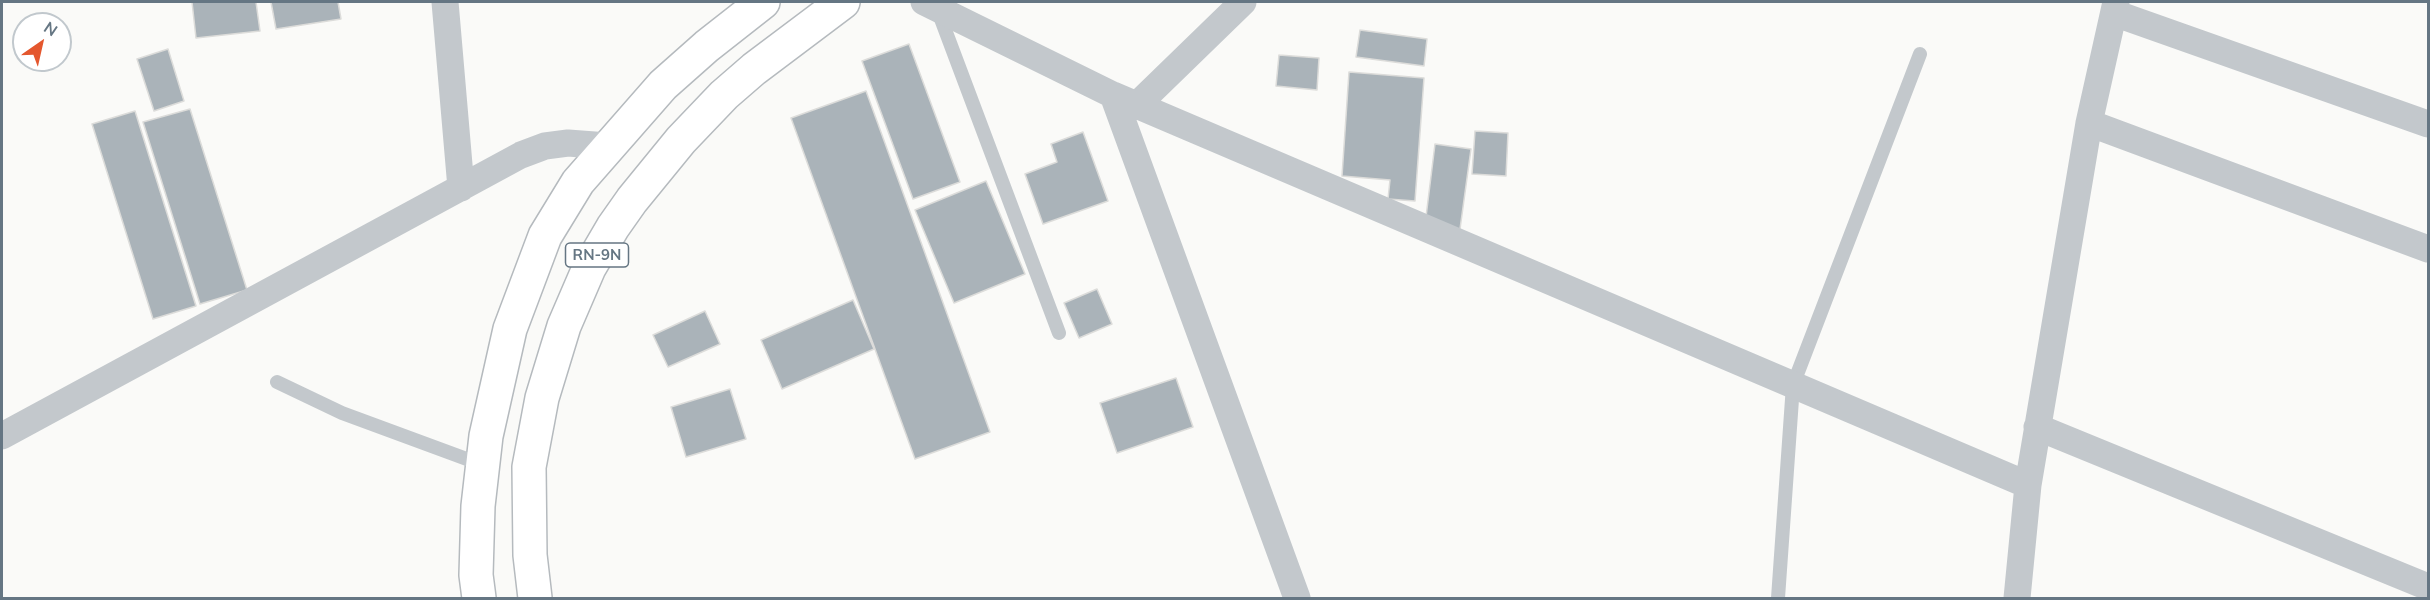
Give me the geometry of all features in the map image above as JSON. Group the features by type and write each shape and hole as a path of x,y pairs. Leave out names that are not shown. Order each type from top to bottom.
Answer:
{"main road":[{"name":"RN-9N","path":"479,598 476,575 477,529 483,465 499,370 510,329 541,247 578,182 663,85 706,46 763,2"},
{"name":"RN-9N","path":"535,598 530,555 529,467 542,398 564,326 590,268 613,227 632,200 681,140 724,94 843,2"}],"street":[{"path":"445,2 461,188"},
{"path":"1125,100 1243,2"},
{"path":"931,5 1125,100 2028,485"},
{"path":"2018,598 2028,485 2037,427 2089,123 2115,7 2428,124"},
{"path":"1125,100 1297,598"},
{"path":"2089,123 2428,249"},
{"path":"2,436 521,155 545,146 568,143 608,146"},
{"path":"2037,427 2428,587"}],"lane":[{"path":"931,5 1059,333"},
{"path":"1778,598 1793,386 1920,54"},
{"path":"277,382 342,413 483,465"}],"building":[{"path":"192,2 256,2 260,31 196,38"},
{"path":"271,2 338,2 341,19 276,29"},
{"path":"1360,30 1427,39 1424,66 1356,57"},
{"path":"909,44 960,182 913,199 862,61"},
{"path":"168,49 184,101 154,111 137,59"},
{"path":"1279,55 1319,58 1317,90 1276,86"},
{"path":"1349,72 1424,78 1415,201 1388,199 1390,180 1342,176"},
{"path":"866,91 990,432 915,459 791,118"},
{"path":"190,109 247,290 200,304 143,122"},
{"path":"135,111 196,306 153,319 92,124"},
{"path":"1475,131 1508,133 1506,176 1472,174"},
{"path":"1083,132 1108,201 1043,224 1025,174 1057,162 1051,144"},
{"path":"1435,144 1471,149 1460,229 1425,225"},
{"path":"986,181 1025,274 954,303 915,210"},
{"path":"1097,289 1112,324 1079,338 1064,303"},
{"path":"853,300 874,349 782,389 761,340"},
{"path":"705,311 720,344 668,367 653,335"},
{"path":"1176,378 1193,427 1117,453 1100,403"},
{"path":"730,389 746,439 686,457 671,407"}]}
